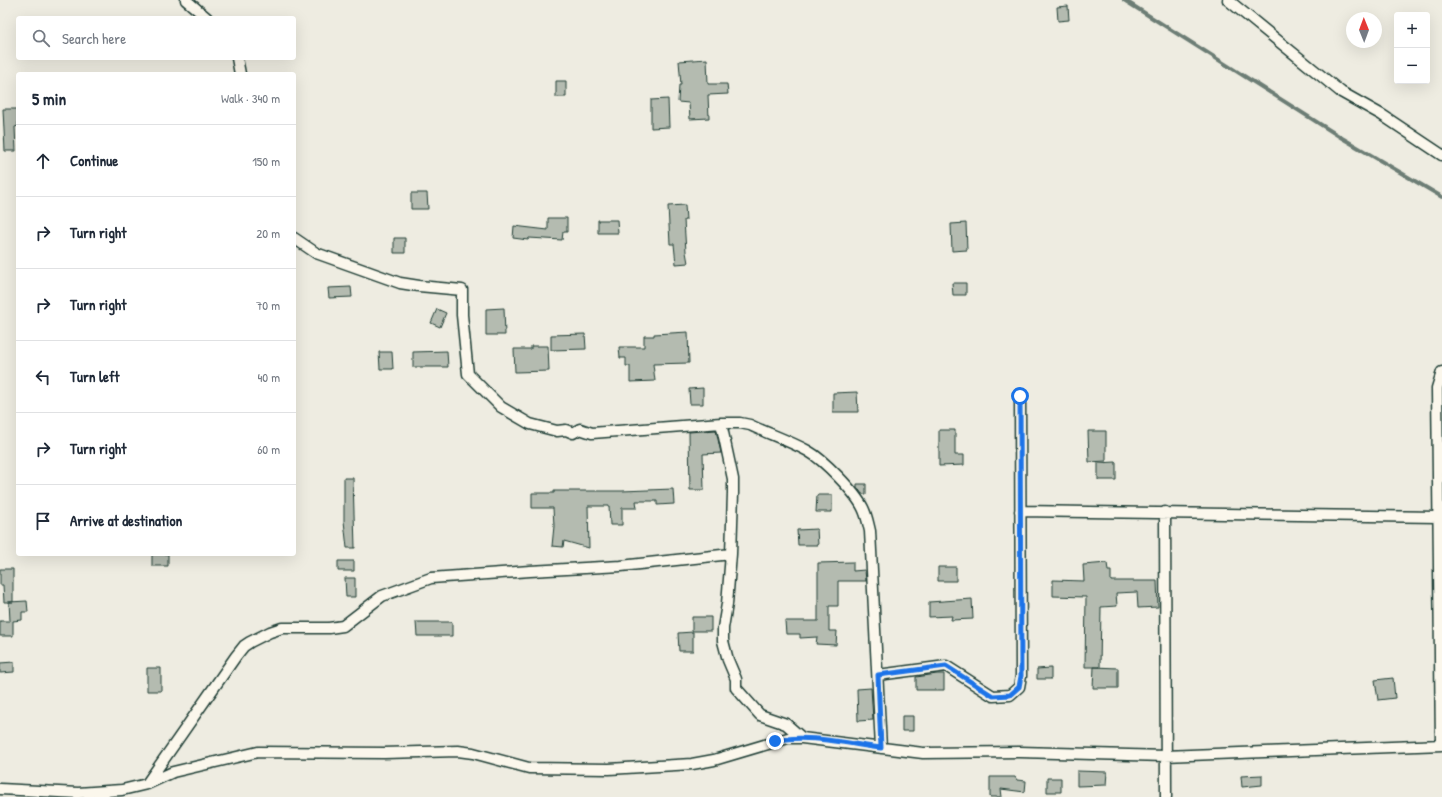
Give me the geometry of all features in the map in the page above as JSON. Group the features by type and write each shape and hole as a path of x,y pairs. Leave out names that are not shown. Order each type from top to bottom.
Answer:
{"street":[{"path":"186,0 205,16"},
{"path":"1228,0 1341,92 1382,115 1442,155"},
{"path":"237,60 240,72"},
{"path":"296,239 316,253 400,282 419,286 462,290 462,315 468,374 501,407 530,424 557,431 566,430 574,433 580,430 592,433 721,423 740,423 750,425 808,451 823,461 862,506 870,531 881,748"},
{"path":"0,789 78,795 122,790 147,784 173,772 258,752 384,753 458,751 473,753 529,768 609,769 692,764 714,760 788,738 802,738 923,753 1020,752 1165,756 1441,745 1437,388 1442,372"},
{"path":"878,675 946,666 993,696 1010,695 1019,687 1021,676 1020,396"},
{"path":"721,423 733,479 731,554 727,604 722,628 723,641 728,660 736,679 736,688 760,715 786,724 802,738"},
{"path":"1020,511 1438,517"},
{"path":"1165,512 1166,797"},
{"path":"147,784 244,646 270,632 282,628 329,628 343,626 382,596 431,578 621,566 731,554"}],"building":[{"path":"1068,6 1069,20 1058,21 1057,7"},
{"path":"707,59 708,84 727,84 728,94 708,95 709,118 690,119 689,103 678,102 679,85 681,85 679,61"},
{"path":"556,81 566,81 566,97 556,97"},
{"path":"668,99 669,127 651,128 651,100"},
{"path":"3,109 16,109 16,151 5,151"},
{"path":"411,193 427,193 428,209 411,209"},
{"path":"685,205 686,220 684,220 688,263 676,264 674,244 670,244 668,206"},
{"path":"548,218 567,218 567,232 563,232 562,240 529,238 528,240 513,238 514,226 548,230"},
{"path":"598,220 617,220 618,233 598,233"},
{"path":"966,223 967,250 952,251 951,224"},
{"path":"394,238 405,238 405,253 394,253"},
{"path":"952,283 966,283 966,295 953,295"},
{"path":"351,287 352,297 329,298 328,288"},
{"path":"504,308 505,335 486,335 486,309"},
{"path":"437,309 446,313 440,327 431,323"},
{"path":"688,332 689,363 653,364 655,381 630,382 630,366 626,366 626,358 620,358 619,347 644,347 644,336"},
{"path":"585,334 586,349 551,350 551,335"},
{"path":"531,346 548,346 549,371 515,372 514,349 531,349"},
{"path":"447,351 448,367 413,367 413,352"},
{"path":"379,352 392,352 393,369 380,369"},
{"path":"703,388 703,404 690,404 689,389"},
{"path":"857,392 858,412 833,412 833,393"},
{"path":"716,430 721,453 703,454 704,490 690,490 689,432"},
{"path":"939,430 955,430 955,455 964,455 964,465 939,466"},
{"path":"1088,431 1106,431 1106,461 1089,462"},
{"path":"1116,462 1116,480 1098,480 1098,463"},
{"path":"344,478 353,478 355,548 347,548 344,521"},
{"path":"857,484 866,484 866,494 862,494 857,487"},
{"path":"673,489 674,504 657,505 657,501 636,501 637,508 622,508 622,525 610,525 609,506 588,506 589,548 564,541 563,547 552,546 554,526 553,508 532,508 532,493 554,493 554,491"},
{"path":"817,495 832,495 832,512 816,512"},
{"path":"817,529 818,545 798,545 797,530"},
{"path":"152,556 168,556 168,566 152,566"},
{"path":"338,561 354,561 354,571 338,571"},
{"path":"853,562 853,571 865,570 866,581 838,581 838,606 829,606 829,631 837,631 836,645 816,644 817,637 800,638 800,634 786,634 785,621 818,621 818,563"},
{"path":"1107,563 1108,571 1111,571 1111,581 1157,581 1158,607 1138,608 1137,592 1116,593 1117,606 1101,607 1100,667 1085,667 1086,597 1053,596 1053,580 1084,581 1083,565"},
{"path":"938,567 956,567 956,581 938,581"},
{"path":"0,569 13,569 13,602 4,602 3,585 0,585"},
{"path":"345,578 355,578 355,597 346,597"},
{"path":"972,599 973,619 951,620 952,616 929,617 929,602"},
{"path":"27,601 28,612 22,612 22,620 13,621 13,636 0,636 0,621 10,621 9,602"},
{"path":"692,617 711,617 711,631 692,631"},
{"path":"416,622 452,622 452,636 417,636"},
{"path":"693,632 693,651 679,651 678,633"},
{"path":"14,662 14,672 0,673 0,663"},
{"path":"1094,667 1118,668 1118,688 1093,688"},
{"path":"147,668 161,668 161,691 147,691"},
{"path":"1051,668 1051,679 1037,679 1037,669"},
{"path":"944,674 944,690 916,690 916,677"},
{"path":"1393,678 1395,698 1378,700 1375,680"},
{"path":"871,688 873,720 858,721 857,689"},
{"path":"902,716 913,716 913,731 902,731"},
{"path":"1077,771 1107,772 1106,785 1077,786"},
{"path":"1262,775 1262,785 1242,787 1241,776"},
{"path":"990,777 1015,777 1017,780 1026,781 1025,792 1001,789 1002,797 990,797"},
{"path":"1047,778 1061,778 1061,792 1047,792"}],"waterway":[{"path":"1124,0 1342,138 1442,197"}],"route":[{"path":"775,741 788,738 802,738 881,748 878,675 946,666 993,696 1010,695 1019,687 1021,676 1020,396"}]}
